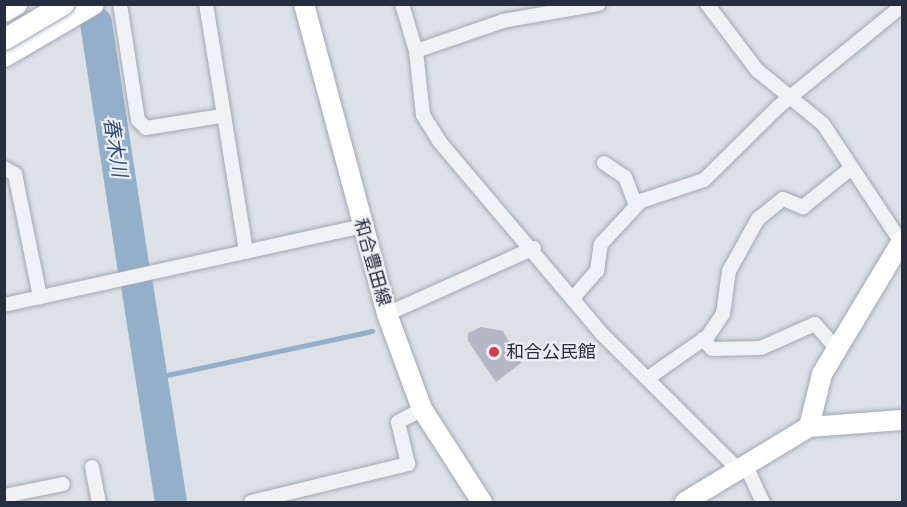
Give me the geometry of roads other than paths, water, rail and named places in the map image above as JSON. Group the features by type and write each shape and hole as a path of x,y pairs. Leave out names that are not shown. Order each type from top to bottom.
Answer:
{"main road":[{"path":"4,11 15,4"},
{"path":"4,39 62,10 93,4"},
{"name":"和合豊田線","path":"304,4 387,314 422,409 482,502"},
{"path":"4,56 62,10"},
{"path":"809,427 813,394 837,349 902,241"},
{"path":"685,502 809,427 903,420"}],"street":[{"path":"120,4 138,120 146,128 222,116"},
{"path":"206,4 222,116 246,252"},
{"path":"402,4 416,51 423,115 439,141 534,248 574,297 648,378 742,468 763,502"},
{"path":"416,51 503,21 599,4"},
{"path":"707,4 757,70 789,99 823,124 850,169 902,241"},
{"path":"574,297 597,271 601,244 636,205 704,180 789,99 903,6"},
{"path":"604,163 625,177 636,205"},
{"path":"4,168 15,174 40,297"},
{"path":"648,378 703,339 723,314 729,270 758,219 783,199 803,207 850,169"},
{"path":"4,305 362,226"},
{"path":"387,314 534,248"},
{"path":"703,339 712,350 761,348 815,324 837,349"},
{"path":"251,502 408,464 398,422 422,409"},
{"path":"92,467 99,502"},
{"path":"4,496 63,484"}],"waterway":[{"name":"春木川","path":"96,23 134,270"},
{"name":"春木川","path":"137,285 171,502"},
{"path":"153,378 372,331"}],"place":[{"name":"和合公民館","path":"494,352"}]}
